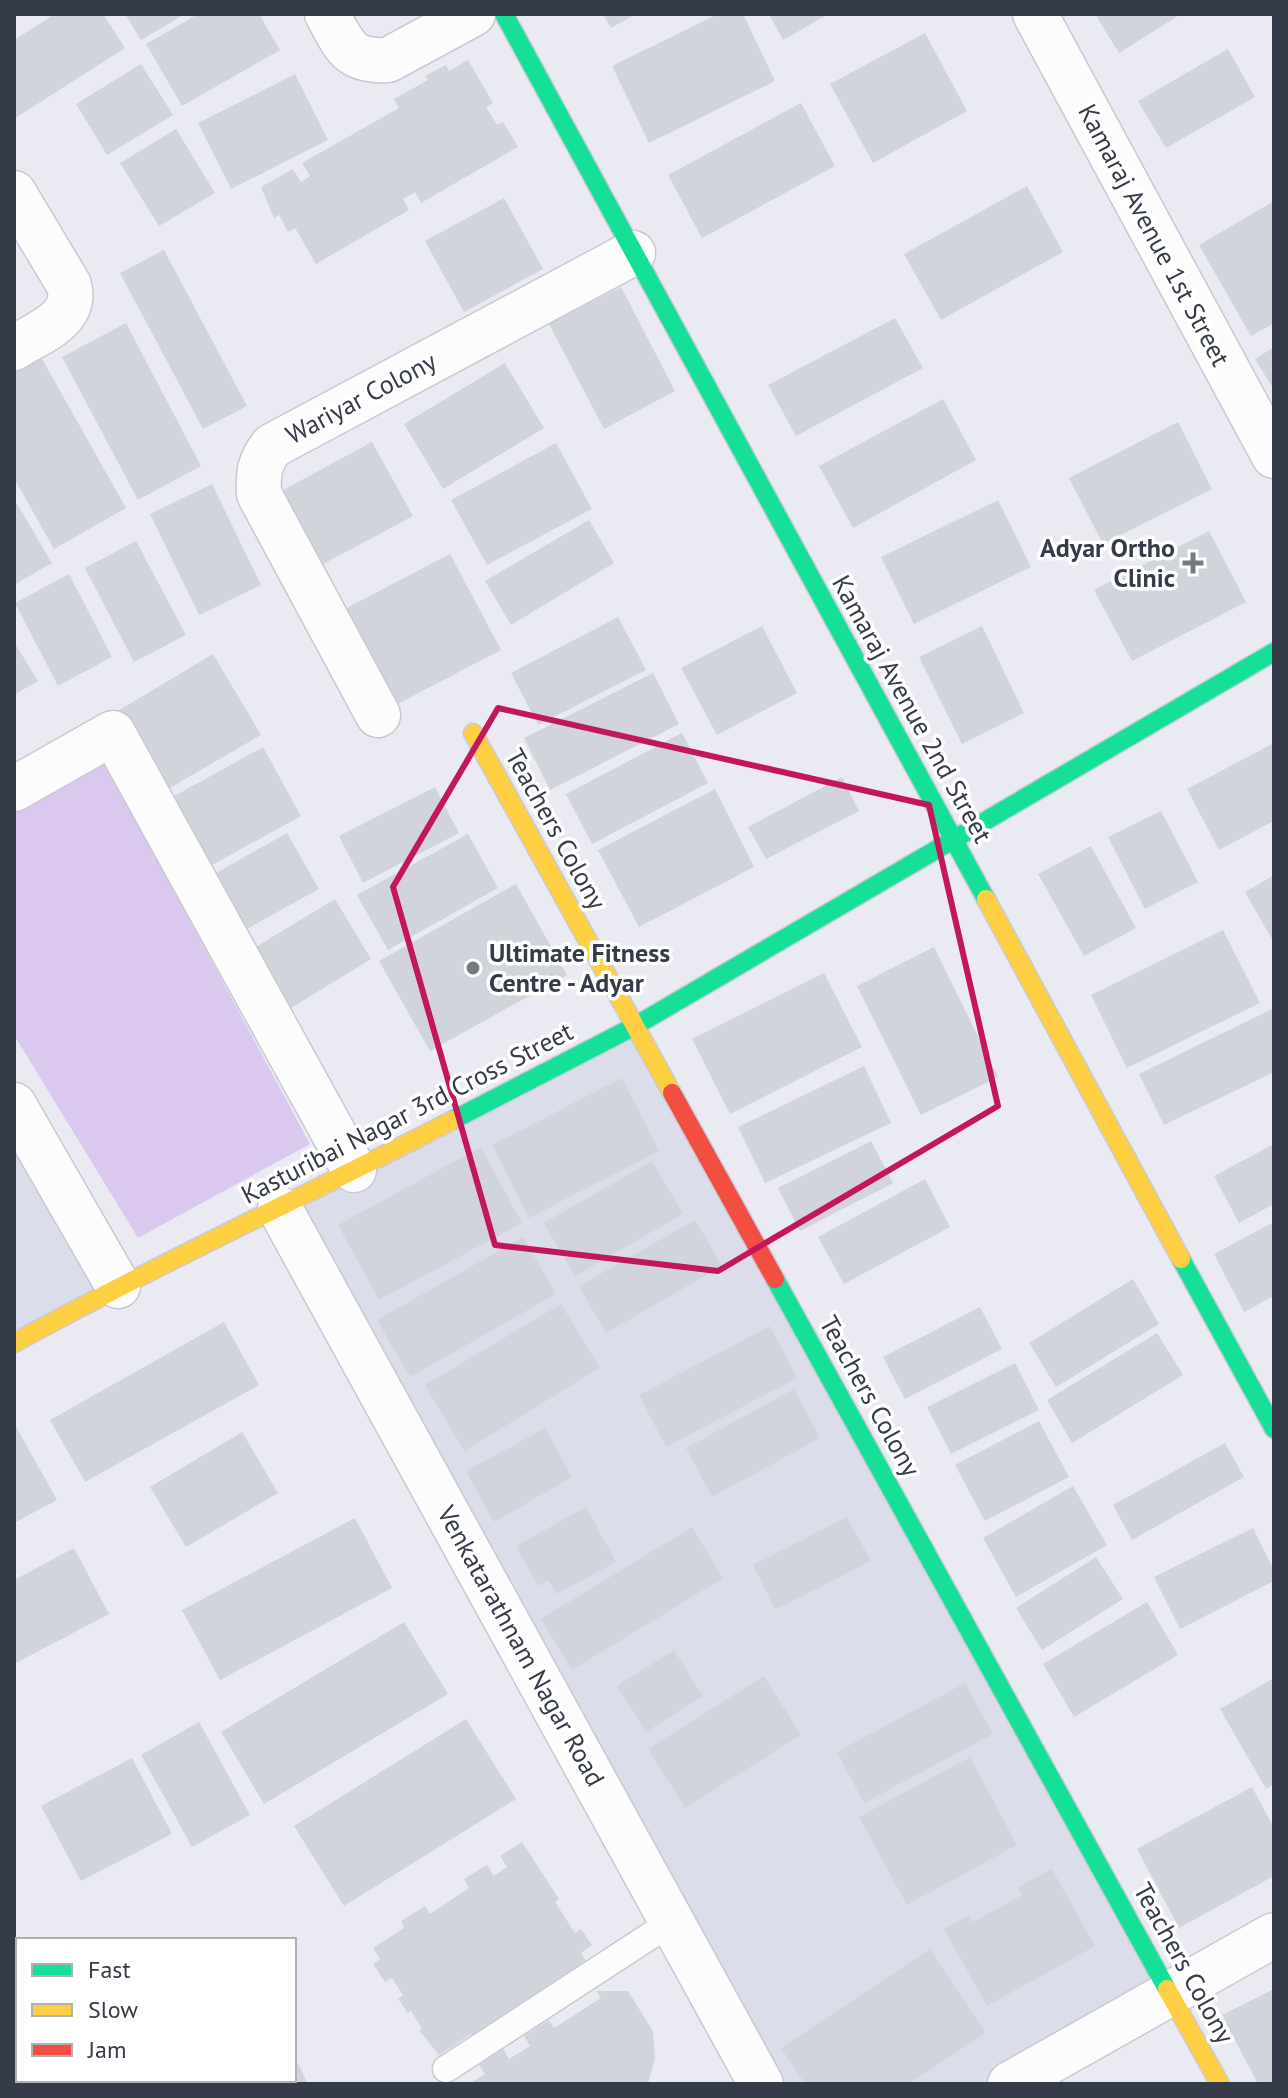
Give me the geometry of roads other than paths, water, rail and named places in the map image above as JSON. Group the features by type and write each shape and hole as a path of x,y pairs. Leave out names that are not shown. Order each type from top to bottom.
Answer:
{"street":[{"path":"337,32 356,57 388,60 473,14"},
{"name":"Kamaraj Avenue 2nd Street","path":"504,14 1274,1429"},
{"name":"Kamaraj Avenue 1st Street","path":"1035,14 1274,456"},
{"path":"14,193 69,285 71,308 63,318 14,348"},
{"name":"Wariyar Colony","path":"378,715 259,494 258,473 262,459 272,446 633,253"},
{"name":"Kasturibai Nagar 3rd Cross Street","path":"14,1343 118,1286 280,1209 635,1026 953,837 1274,652"},
{"path":"14,789 113,733 354,1170"},
{"name":"Teachers Colony","path":"473,733 1220,2084"},
{"path":"14,1105 118,1286"},
{"name":"Venkatarathnam Nagar Road","path":"280,1209 761,2084"},
{"path":"1010,2084 1274,1935"}],"lane":[{"path":"446,2069 673,1921"}],"place":[{"name":"Adyar Ortho Clinic","path":"1193,563"},
{"name":"Ultimate Fitness Centre - Adyar","path":"473,968"}]}
